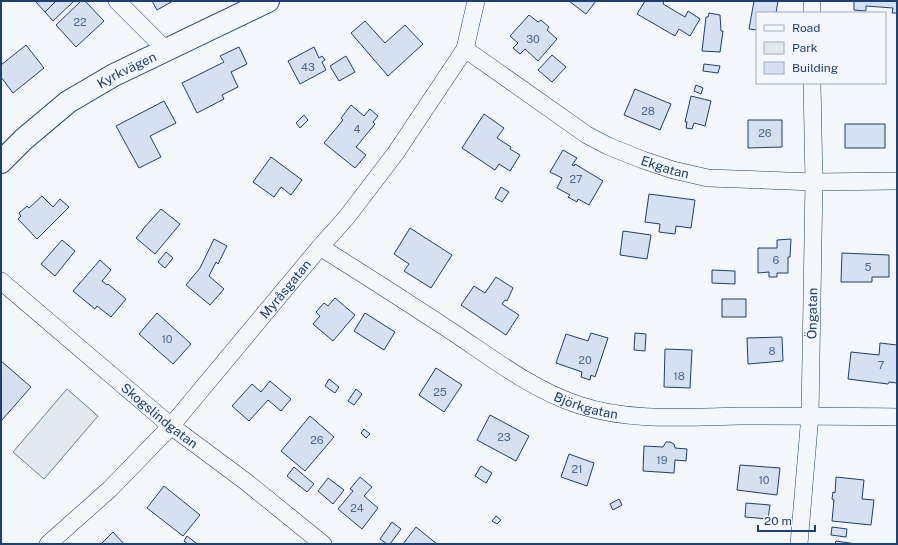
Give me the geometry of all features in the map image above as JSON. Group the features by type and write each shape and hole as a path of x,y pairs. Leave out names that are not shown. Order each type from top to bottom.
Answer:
{"street":[{"path":"117,1 166,50"},
{"name":"Kyrkvägen","path":"1,162 24,139 68,102 114,75 268,1"},
{"name":"Myråsgatan","path":"48,544 110,489 171,426 320,247 346,218 395,154 465,49 476,1"},
{"path":"812,1 812,12"},
{"name":"Ekgatan","path":"465,49 587,135 622,152 673,170 708,178 814,182 897,181"},
{"name":"Öngatan","path":"799,544 810,415 814,182 812,84"},
{"name":"Björkgatan","path":"320,247 508,369 546,391 579,405 613,413 643,417 810,415 897,417"},
{"name":"Skogslindgatan","path":"1,281 171,426 245,481 323,544"}],"green space":[{"path":"67,389 98,416 44,479 13,452"}],"building":[{"path":"35,1 56,1 45,12"},
{"path":"56,1 74,1 53,21 45,12"},
{"path":"81,1 85,1 104,21 76,47 56,25"},
{"path":"152,1 173,1 157,10"},
{"path":"569,1 596,1 586,14"},
{"path":"645,1 664,1 663,4 685,17 688,11 700,19 690,36 679,29 675,36 637,14"},
{"path":"754,1 778,1 776,12 756,12 756,30 749,29"},
{"path":"854,1 897,1 897,13 892,13 893,8 866,6 866,11 854,10"},
{"path":"709,13 720,15 721,31 723,31 720,52 702,51 706,17 708,17"},
{"path":"529,15 538,22 541,20 549,27 547,30 557,39 538,61 525,49 520,54 513,48 518,43 510,36"},
{"path":"365,21 385,43 405,25 423,44 388,76 351,33"},
{"path":"26,45 44,68 13,93 1,77 1,65"},
{"path":"239,47 247,64 231,72 238,87 222,95 224,99 197,113 182,83 224,62 220,56"},
{"path":"314,47 319,58 322,56 325,60 322,62 326,70 300,84 288,61"},
{"path":"552,55 566,67 552,82 538,70"},
{"path":"346,56 355,72 339,81 330,66"},
{"path":"704,64 720,66 718,73 703,71"},
{"path":"696,85 703,88 701,94 694,91"},
{"path":"635,89 671,104 660,130 624,115"},
{"path":"691,96 711,101 705,126 694,123 692,129 686,128 687,122 685,122"},
{"path":"164,101 176,123 150,136 161,157 139,168 116,126"},
{"path":"351,105 364,116 370,109 378,116 373,122 375,124 356,147 366,155 355,168 324,143 343,120 341,118"},
{"path":"484,114 504,128 497,138 520,155 510,171 499,164 495,170 462,148"},
{"path":"304,115 308,120 300,128 296,123"},
{"path":"748,120 782,120 782,147 748,148"},
{"path":"845,124 885,124 885,148 845,148"},
{"path":"563,150 577,158 572,165 574,166 575,164 603,181 589,205 578,199 577,202 568,197 570,195 557,188 562,178 550,172"},
{"path":"271,157 302,180 291,195 281,187 274,197 253,182"},
{"path":"501,187 509,192 502,202 495,198"},
{"path":"649,194 695,200 691,228 676,226 675,234 659,232 660,224 645,222"},
{"path":"42,196 53,207 60,199 69,207 37,239 18,219 21,216 19,213 27,206 29,208"},
{"path":"161,209 180,224 155,254 136,238"},
{"path":"410,228 452,255 431,288 404,271 409,264 394,254"},
{"path":"623,231 651,235 647,259 620,255"},
{"path":"214,239 227,246 218,264 216,262 209,276 224,289 210,305 186,285 200,268"},
{"path":"791,239 790,257 788,257 788,273 777,273 777,277 769,277 769,272 758,273 758,248 777,248 777,240"},
{"path":"62,240 75,251 55,276 41,264"},
{"path":"166,252 173,258 165,268 158,262"},
{"path":"842,253 889,255 889,277 872,277 872,282 841,282"},
{"path":"100,260 111,270 102,281 126,299 111,317 97,306 95,309 73,291"},
{"path":"712,270 735,271 735,284 712,283"},
{"path":"496,277 513,288 507,301 505,300 502,304 519,315 506,335 461,305 474,286 485,293"},
{"path":"335,298 355,315 333,341 313,324 320,316 316,312 324,303 328,306"},
{"path":"722,299 746,299 746,317 722,317"},
{"path":"157,313 191,344 173,364 139,334"},
{"path":"365,313 395,332 384,350 354,331"},
{"path":"591,333 608,338 595,377 591,375 590,380 581,377 582,372 556,363 566,334 588,341"},
{"path":"635,333 646,334 645,351 634,350"},
{"path":"782,337 783,361 748,364 747,338"},
{"path":"880,343 897,345 897,383 889,382 888,384 848,379 851,352 879,355"},
{"path":"665,349 692,350 690,388 664,387"},
{"path":"1,361 31,387 1,421"},
{"path":"436,368 462,385 444,412 419,395"},
{"path":"329,379 339,387 335,393 325,386"},
{"path":"270,381 291,399 281,411 268,400 249,421 232,406 252,384 261,392"},
{"path":"356,389 362,394 354,405 348,401"},
{"path":"490,415 529,436 516,461 477,440"},
{"path":"310,416 334,437 305,471 281,451"},
{"path":"364,429 370,434 366,438 361,433"},
{"path":"666,442 674,444 675,448 687,449 686,461 675,460 674,473 643,471 644,446 663,447"},
{"path":"569,454 594,463 587,486 561,477"},
{"path":"740,465 780,468 777,495 737,490"},
{"path":"481,466 492,473 486,483 475,476"},
{"path":"294,467 314,484 307,492 287,476"},
{"path":"360,477 372,487 364,496 378,508 362,529 338,509 353,491 350,489"},
{"path":"836,477 864,480 862,499 874,500 871,525 832,521 834,500 832,499 833,492 835,493"},
{"path":"328,478 344,490 333,504 318,491"},
{"path":"164,486 200,515 183,536 147,508"},
{"path":"619,499 622,505 613,510 610,504"},
{"path":"746,503 770,505 768,519 745,517"},
{"path":"496,516 501,520 497,524 492,521"},
{"path":"392,522 401,529 390,544 387,544 380,539"},
{"path":"416,527 437,544 403,544"},
{"path":"832,527 847,529 846,537 831,535"},
{"path":"113,532 124,544 101,544"},
{"path":"187,536 196,543 188,544 184,541"},
{"path":"836,541 856,544 835,544"}]}
